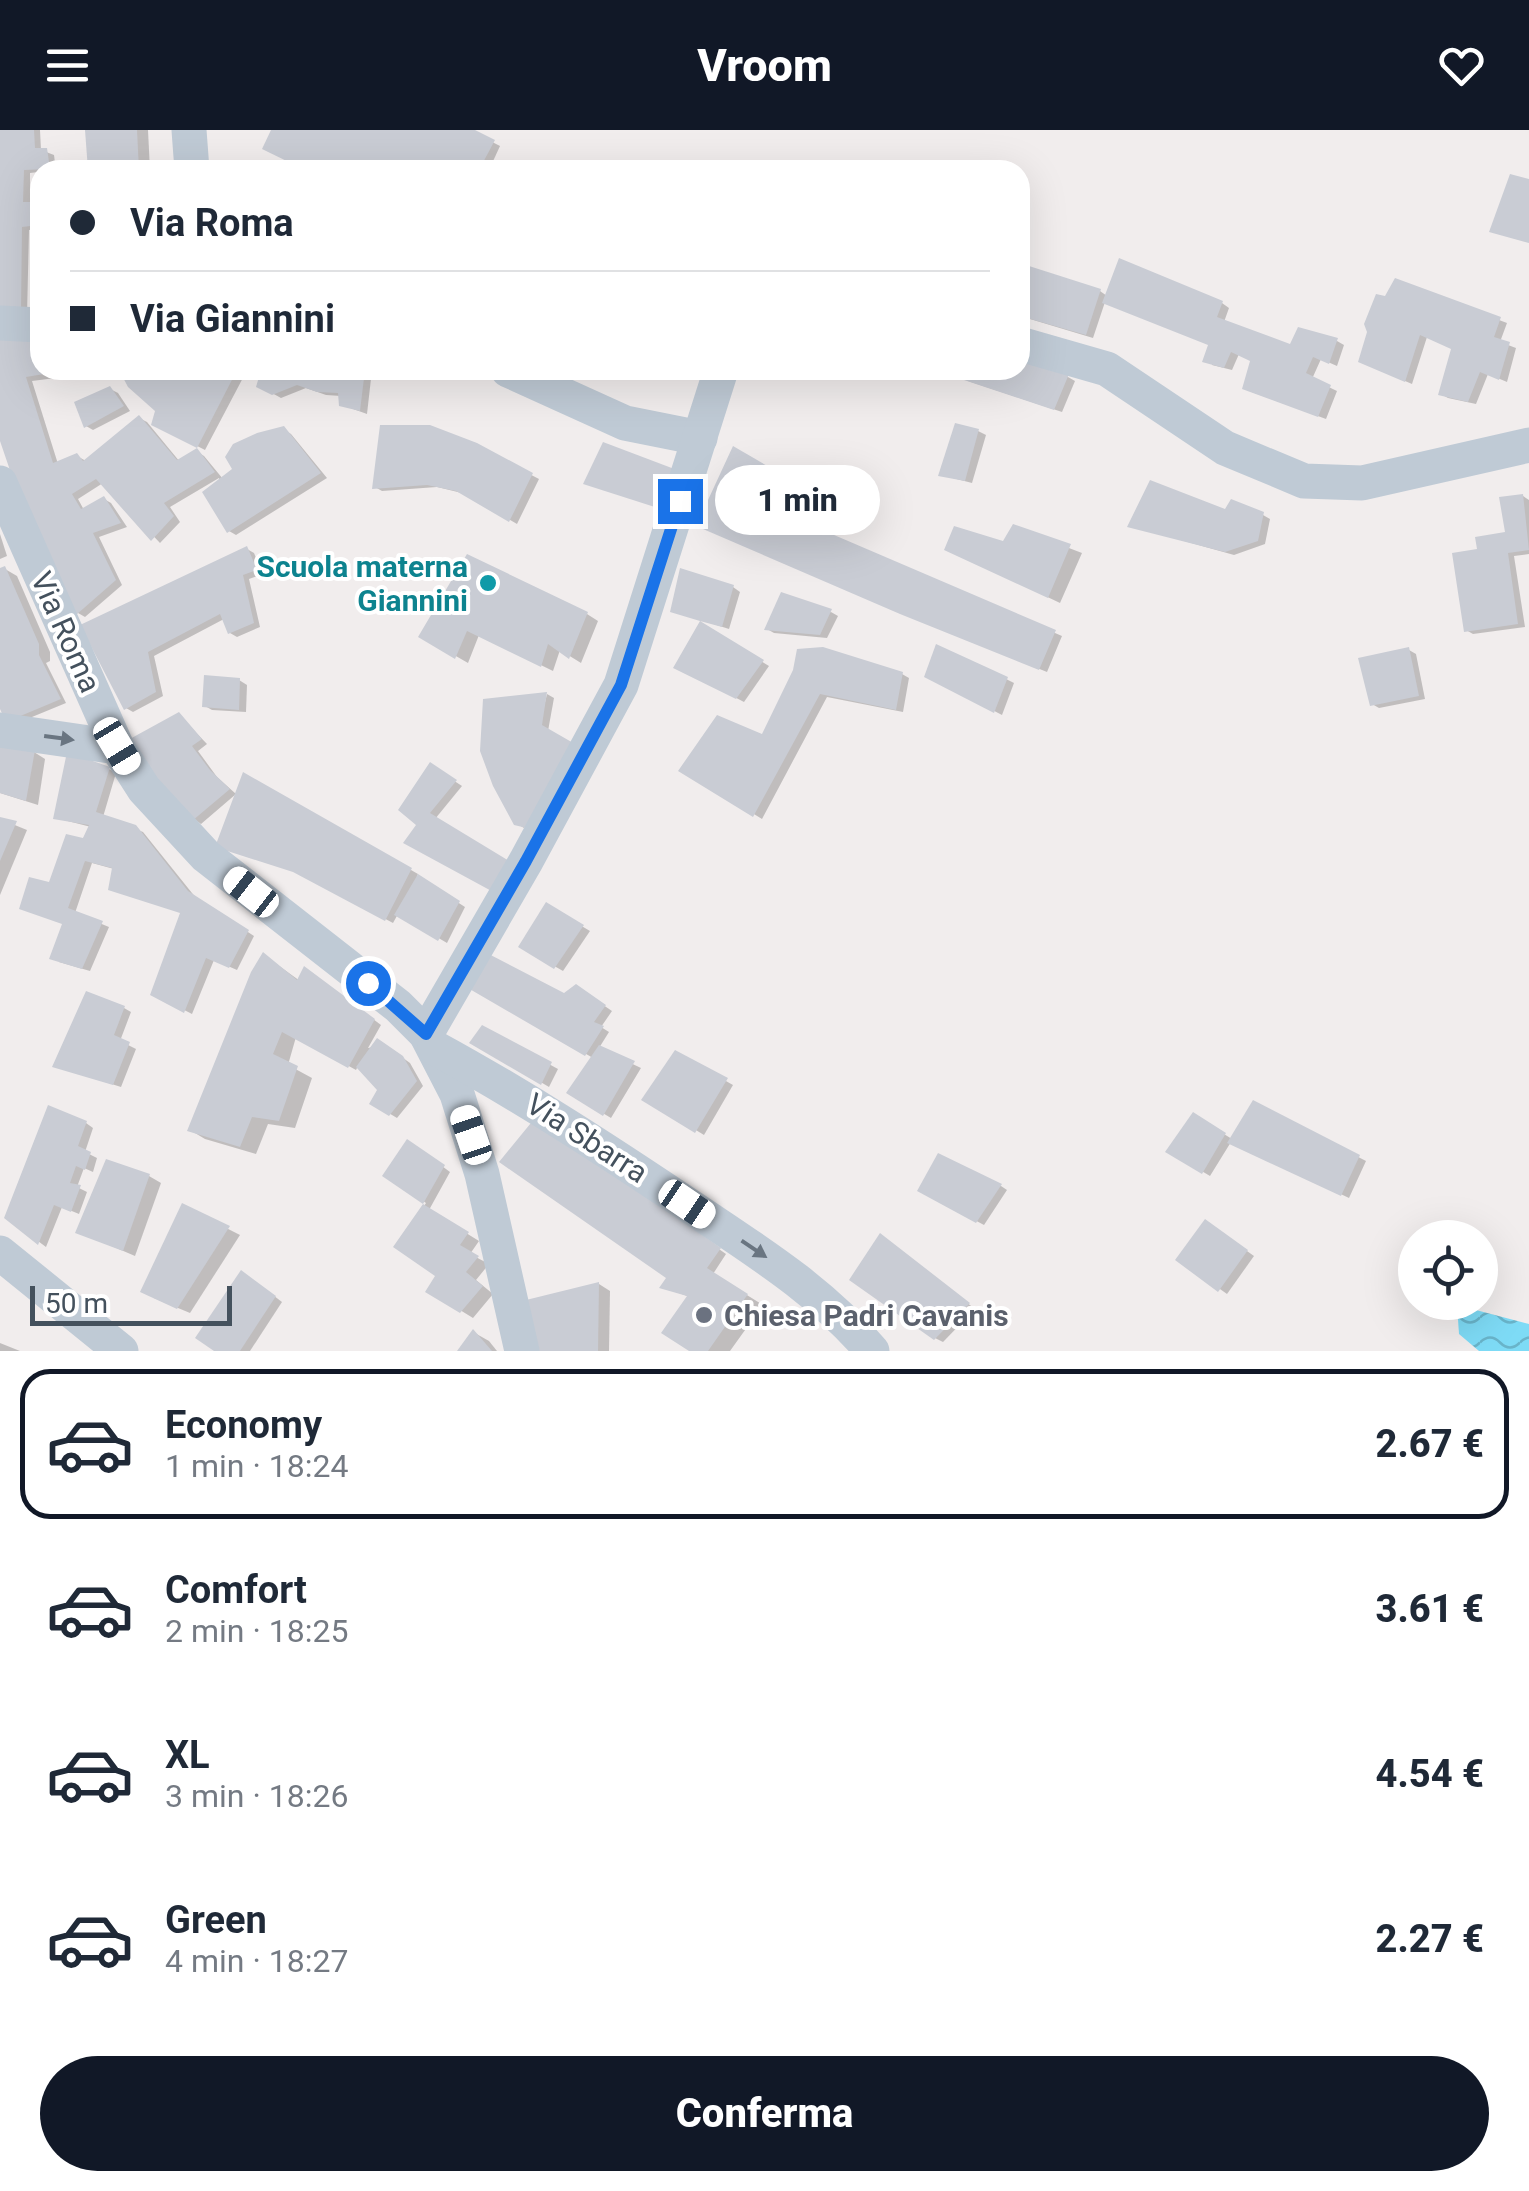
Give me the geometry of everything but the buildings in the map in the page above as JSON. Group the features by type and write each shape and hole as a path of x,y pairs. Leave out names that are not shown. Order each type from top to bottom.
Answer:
{"street":[{"path":"189,130 191,160"},
{"path":"0,324 30,325"},
{"path":"1030,347 1107,369 1225,448 1304,480 1362,483 1529,445"},
{"path":"530,380 625,423 700,438"},
{"path":"430,1041 621,685 719,380"},
{"name":"Via Roma","path":"0,483 117,746 144,789 191,842 398,1006 430,1041 471,1135 522,1351"},
{"path":"0,730 117,746"},
{"name":"Via Sbarra","path":"430,1041 553,1115 777,1264 834,1310 872,1351"},
{"path":"0,1253 121,1351"}],"water":[{"path":"1498,1316 1529,1324 1529,1351 1479,1351 1459,1334 1458,1320 1498,1320"}],"place":[{"name":"Scuola materna Giannini","path":"488,583"},
{"name":"Chiesa Padri Cavanis","path":"704,1315"}],"route":[{"path":"368,983 426,1034 621,685 680,501"}]}
